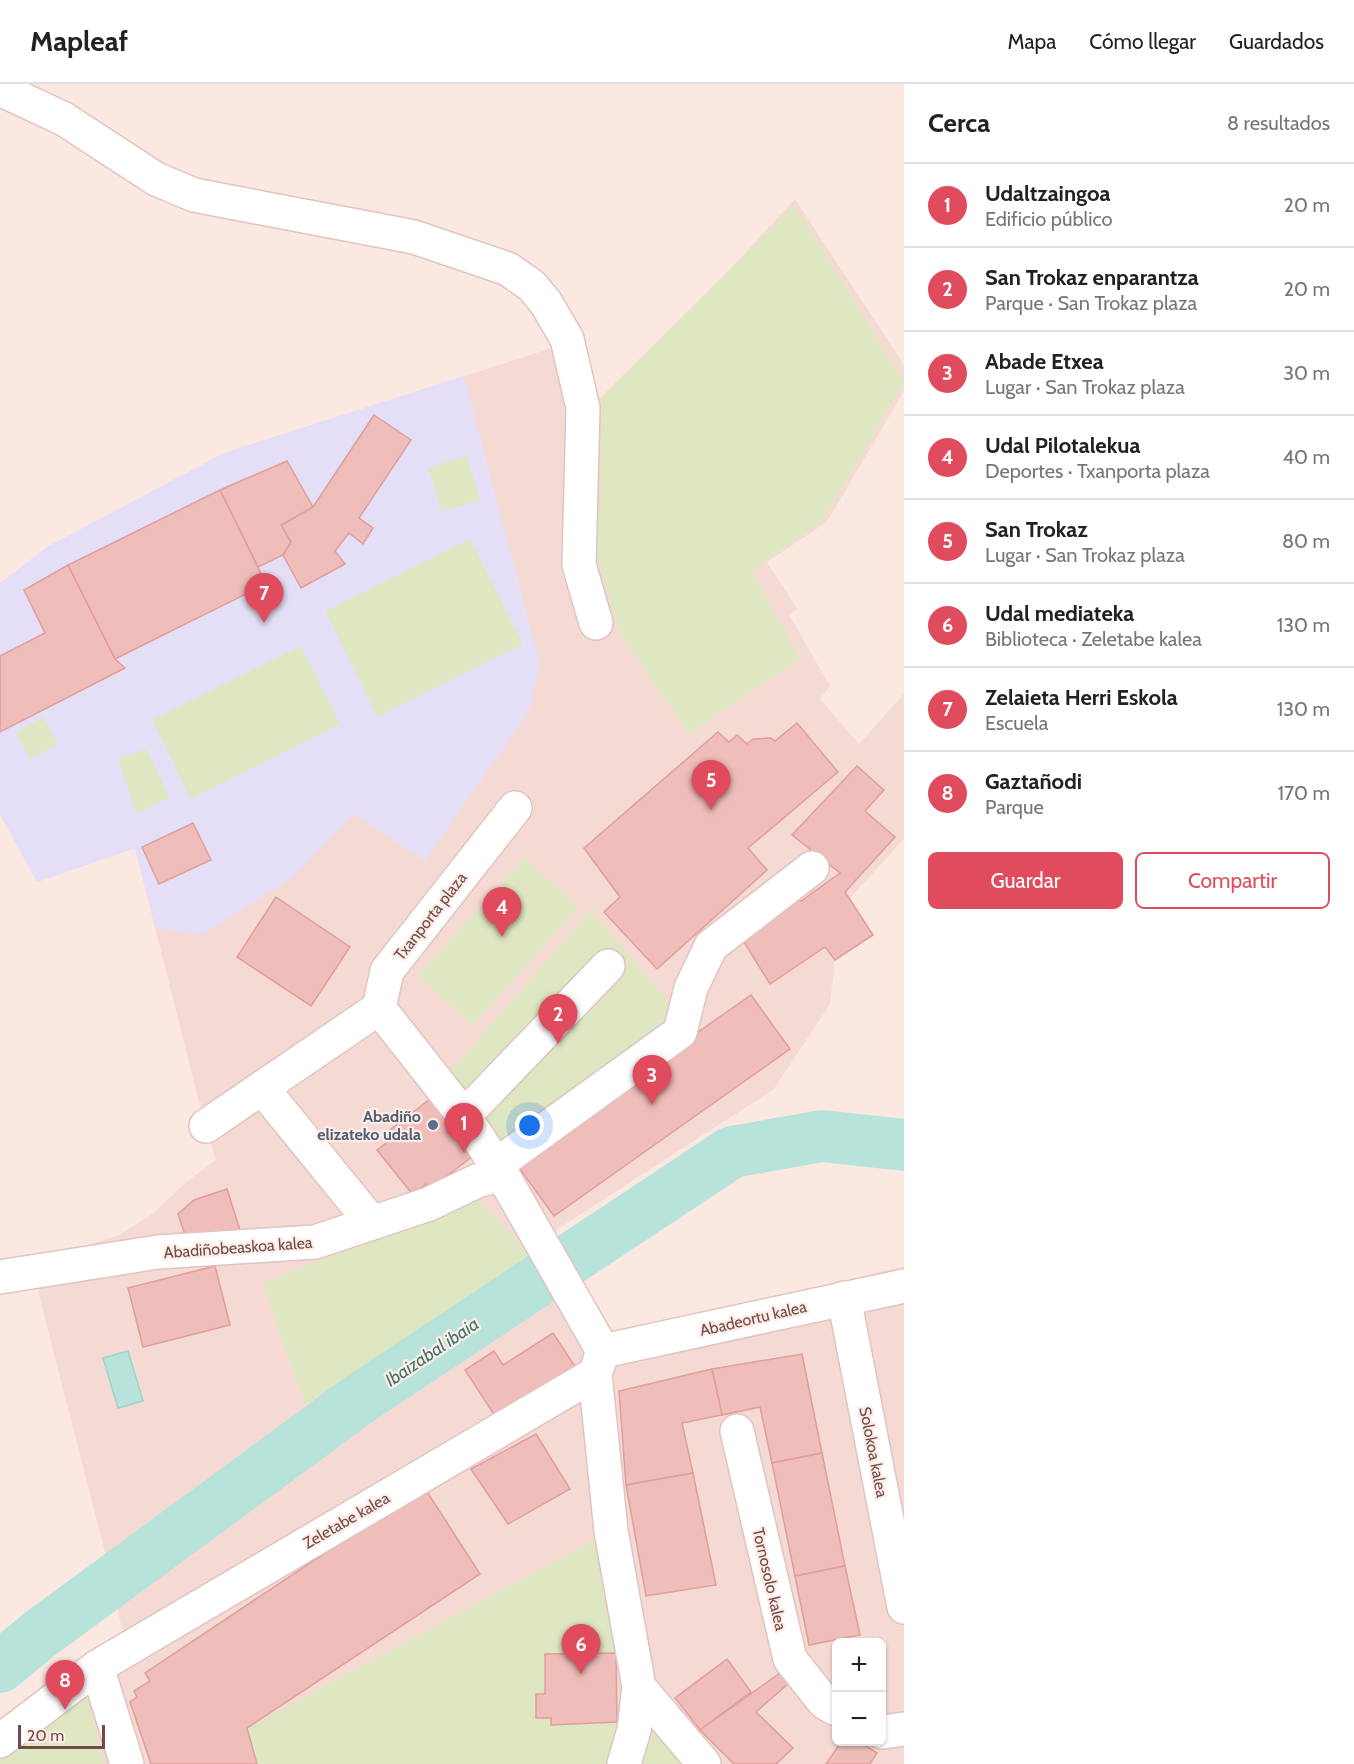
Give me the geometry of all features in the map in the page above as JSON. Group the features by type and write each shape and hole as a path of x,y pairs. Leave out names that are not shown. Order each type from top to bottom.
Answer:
{"street":[{"path":"0,89 64,119 156,179 194,195 414,237 508,269 532,286 546,303 567,339 580,386 583,408 579,565 596,623"},
{"name":"Txanporta plaza","path":"379,1008 387,971 516,808"},
{"name":"Abadiñobeaskoa kalea","path":"0,1277 158,1252 315,1242 429,1203 499,1170 680,1032 691,988 711,946 812,868"},
{"path":"464,1116 608,966"},
{"path":"206,1126 379,1008 464,1116 499,1170 583,1313 599,1362 611,1531 639,1687 634,1730 624,1764"},
{"path":"262,1088 372,1223"},
{"name":"Abadeortu kalea","path":"599,1362 844,1298 904,1286"},
{"name":"Solokoa kalea","path":"844,1298 904,1607"},
{"name":"Zeletabe kalea","path":"0,1741 97,1667 599,1362"},
{"name":"Tornosolo kalea","path":"736,1431 790,1659 824,1702 832,1706"},
{"path":"97,1667 127,1764"},
{"path":"639,1687 704,1764"},
{"path":"886,1731 904,1729"}],"shaded area":[{"path":"795,199 904,365 904,391 827,522 767,562 797,609 789,615 830,686 820,699 859,744 904,694 904,839 850,898 873,935 835,960 830,1004 774,1089 550,1234 602,1312 610,1331 792,1294 904,1266 904,1764 0,1764 125,1643 107,1560 29,1256 75,1249 120,1235 155,1212 185,1183 216,1160 197,1094 135,848 37,882 0,814 0,583 224,453 583,338 596,405 722,278"},
{"path":"464,376 540,664 528,713 425,861 355,814 292,878 202,935 156,928 135,848 37,882 0,814 0,583 47,547 224,453"}],"green space":[{"path":"795,205 904,382 822,522 752,571 800,659 689,734 620,634 596,556 590,408"},
{"path":"467,456 480,500 442,511 428,468"},
{"path":"470,539 523,644 377,717 325,611"},
{"path":"301,646 340,724 191,799 152,720"},
{"path":"43,717 58,744 30,759 15,732"},
{"path":"146,749 170,798 136,813 118,759"},
{"path":"524,858 579,907 473,1025 418,976"},
{"path":"591,910 680,1015 502,1151 448,1074"},
{"path":"478,1199 518,1242 529,1258 305,1405 263,1283"},
{"path":"611,1531 616,1653 545,1694 536,1694 536,1718 551,1718 551,1725 617,1722 634,1730 639,1687 704,1764 257,1764 247,1728"},
{"path":"82,1679 104,1764 0,1764 0,1741"}],"water":[{"path":"128,1351 143,1401 118,1408 103,1358"}],"building":[{"path":"374,415 411,440 359,518 373,528 363,544 349,533 335,551 345,564 301,588 283,555 291,542 281,525 313,507"},
{"path":"287,461 313,507 281,525 291,542 283,555 258,567 220,490"},
{"path":"220,490 266,584 115,659 68,565"},
{"path":"68,565 115,659 125,668 0,732 0,656 45,633 24,590"},
{"path":"797,723 838,772 748,848 767,870 657,969 604,912 620,897 584,848 718,732 729,742 737,735 747,744 753,739 771,738 775,741"},
{"path":"857,766 884,790 865,811 895,837 845,892 873,935 835,960 825,947 770,984 739,934 797,898 801,901 840,873 792,835"},
{"path":"193,823 211,860 159,884 142,847"},
{"path":"276,897 350,947 311,1006 237,957"},
{"path":"751,995 790,1049 554,1216 514,1161"},
{"path":"430,1099 474,1155 430,1189 426,1184 413,1195 377,1150 391,1139 386,1133"},
{"path":"227,1189 240,1230 187,1241 178,1214 194,1200"},
{"path":"215,1266 230,1325 143,1347 128,1288"},
{"path":"553,1333 576,1368 497,1419 465,1370 494,1351 503,1365"},
{"path":"802,1354 822,1453 772,1463 760,1407 722,1415 712,1369"},
{"path":"712,1369 722,1415 682,1423 693,1473 626,1485 619,1391"},
{"path":"536,1434 570,1489 508,1524 471,1469"},
{"path":"822,1453 845,1566 795,1576 772,1463"},
{"path":"693,1473 716,1585 646,1596 626,1485"},
{"path":"424,1487 480,1574 247,1728 257,1764 151,1764 130,1702 137,1697 134,1691 150,1681 145,1673"},
{"path":"845,1566 860,1635 832,1638 832,1640 809,1645 795,1576"},
{"path":"616,1653 617,1722 551,1725 551,1718 536,1718 536,1694 545,1694 545,1654"},
{"path":"727,1659 751,1692 700,1730 675,1698"},
{"path":"780,1673 789,1683 756,1712 793,1748 776,1764 734,1764 700,1730"},
{"path":"838,1746 866,1746 877,1753 870,1764 826,1764"}],"waterway":[{"name":"Ibaizabal ibaia","path":"0,1667 40,1634 361,1398 732,1152 822,1136 904,1145"}],"place":[{"name":"Zelaieta Herri Eskola","path":"264,623"},
{"name":"San Trokaz","path":"711,810"},
{"name":"Udal Pilotalekua","path":"502,937"},
{"name":"San Trokaz enparantza","path":"558,1044"},
{"name":"Abade Etxea","path":"652,1105"},
{"name":"Abadiño elizateko udala","path":"433,1125"},
{"name":"Udaltzaingoa","path":"464,1153"},
{"name":"Udal mediateka","path":"581,1674"},
{"name":"Gaztañodi","path":"65,1710"}]}
